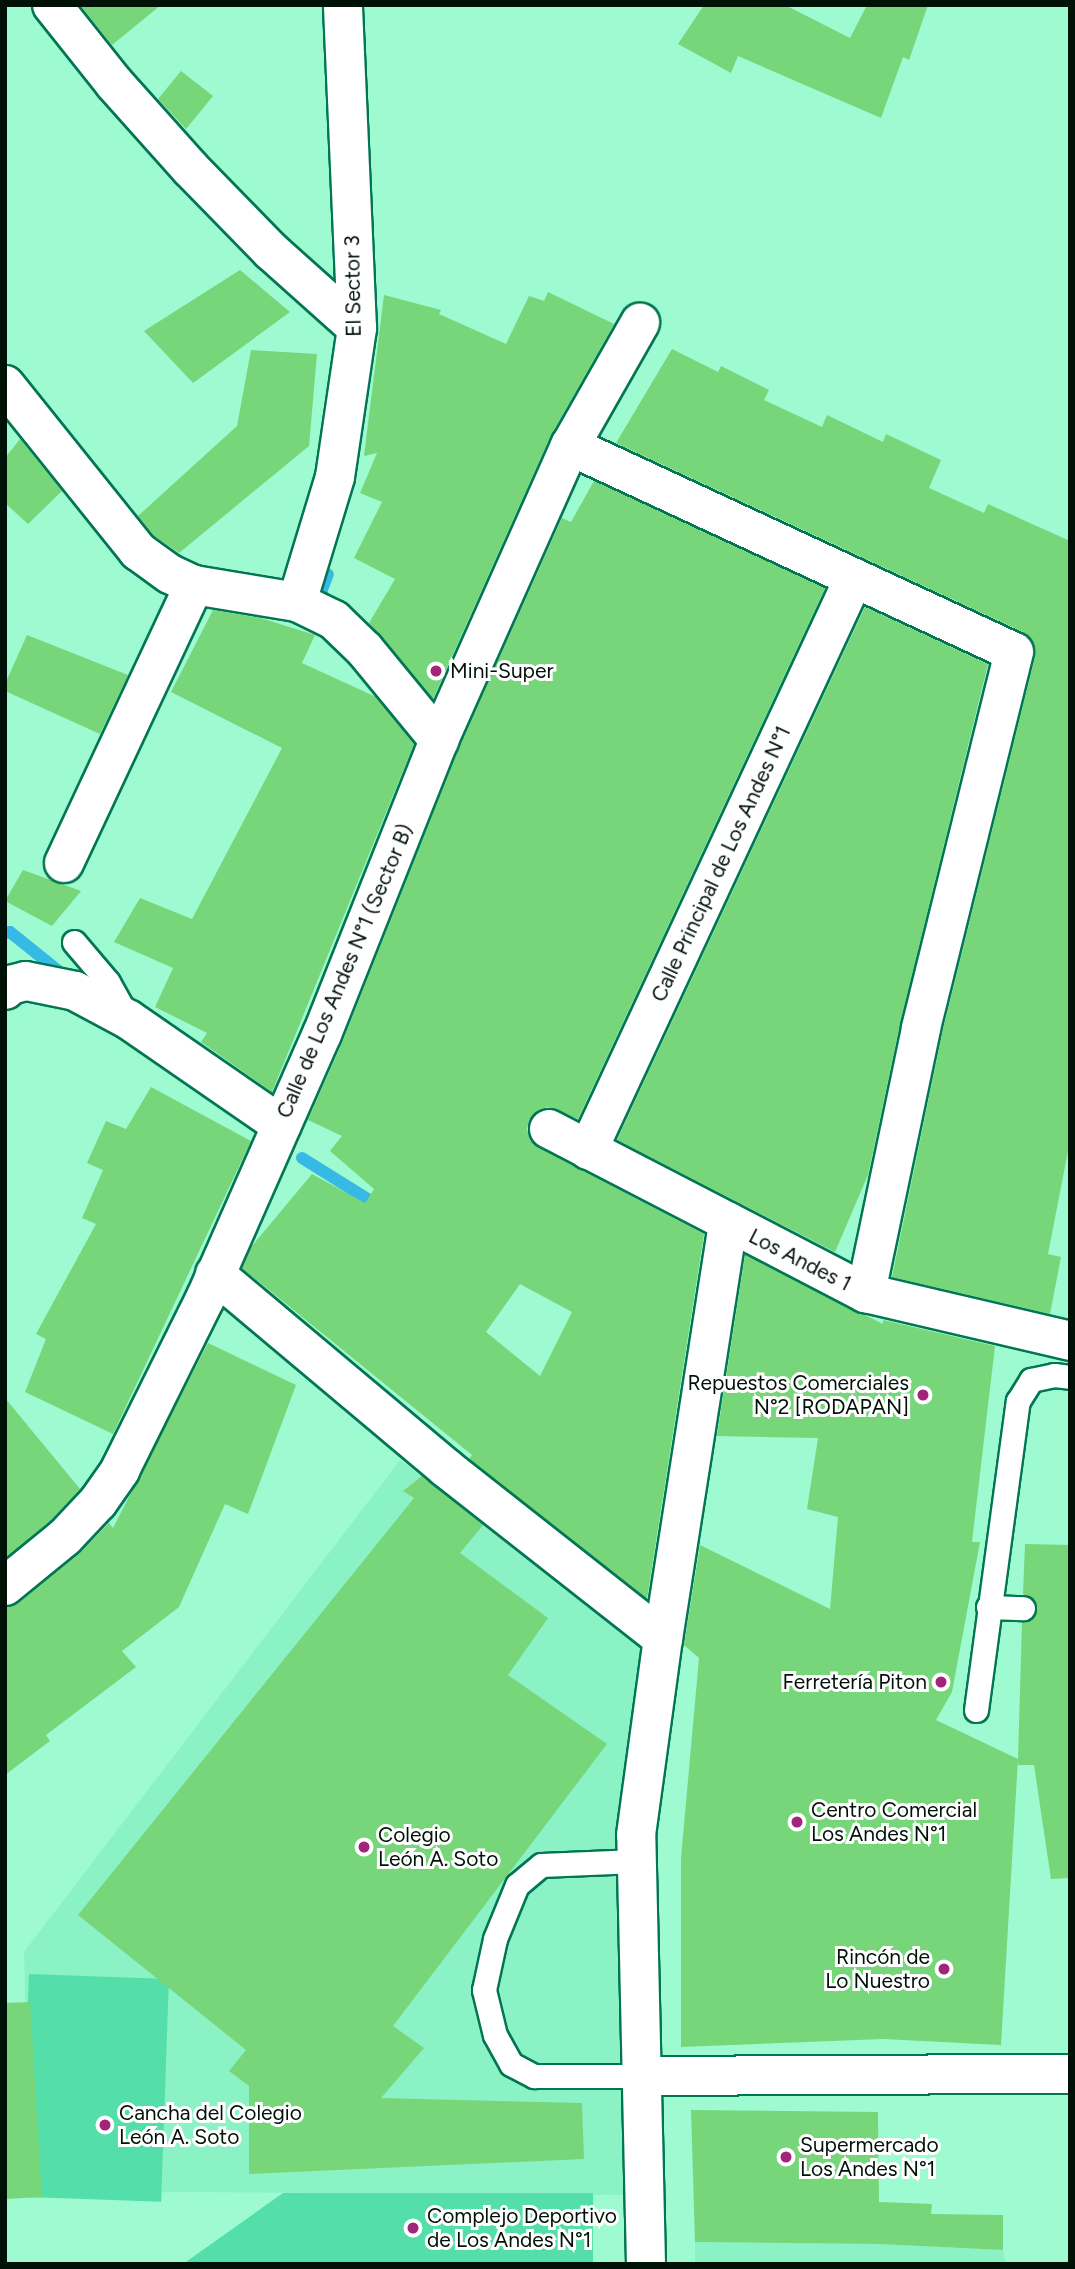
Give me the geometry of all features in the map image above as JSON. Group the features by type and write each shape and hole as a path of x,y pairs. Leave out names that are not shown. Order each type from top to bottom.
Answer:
{"street":[{"path":"52,5 114,83 191,169 271,251 357,328"},
{"name":"El Sector 3","path":"297,603 335,477 357,328 343,5"},
{"name":"Calle de Los Andes N°1 (Sector B)","path":"5,1586 65,1537 98,1502 120,1470 215,1274 322,1034 439,740 570,446 640,323"},
{"path":"5,385 138,551 170,574 194,585 297,603 334,620 365,650 439,740"},
{"path":"570,446 1014,652 921,1029 866,1293"},
{"name":"Calle Principal de Los Andes N°1","path":"588,1150 854,578"},
{"path":"64,863 194,585"},
{"path":"5,990 10,985 26,981 75,991 129,1020 281,1125"},
{"name":"Los Andes 1","path":"549,1129 866,1293 1070,1340"},
{"path":"646,2264 636,1835 663,1639 728,1222"},
{"path":"215,1274 446,1468 663,1639"},
{"path":"642,2076 1070,2074"}],"lane":[{"path":"74,942 108,982 129,1020"},
{"path":"976,1710 1018,1401 1031,1380 1054,1376 1070,1377"},
{"path":"988,1607 1023,1608"},
{"path":"637,1861 541,1865 517,1885 495,1939 484,1990 495,2035 511,2064 534,2076 642,2076"}],"shaded area":[{"name":"Colegio León A. Soto","path":"400,1460 648,1645 629,2195 173,2192 31,2198 24,1952"},
{"name":"Cancha del Colegio León A. Soto","path":"29,1974 169,1979 161,2202 21,2197"},
{"name":"Complejo Deportivo de Los Andes N°1","path":"283,2193 593,2193 593,2264 183,2264"},
{"path":"695,2242 879,2244 1003,2250 1006,2264 695,2264"}],"building":[{"path":"80,5 161,5 112,45"},
{"path":"704,5 785,5 850,38 867,5 928,5 909,60 903,57 881,118 738,56 731,73 678,44"},
{"path":"181,71 213,96 186,129 158,99"},
{"path":"240,270 290,312 193,383 144,331"},
{"path":"548,292 614,324 550,437 433,699 369,623 395,579 354,558 382,502 360,493 377,453 364,456 384,295 441,310 439,314 506,344 529,296 544,301"},
{"path":"672,349 718,372 721,366 769,390 764,400 822,427 827,415 883,442 886,434 941,460 929,488 984,513 988,504 1070,541 1070,1141 1048,1254 1061,1257 1050,1314 892,1277 942,1034 1035,657 1035,647 1023,632 616,443"},
{"path":"251,350 317,354 309,446 179,553 153,535 138,516 237,426"},
{"path":"20,439 62,491 28,524 5,503 5,458"},
{"path":"594,481 825,588 578,1119 547,1107 537,1111 529,1120 527,1129 530,1140 539,1148 704,1234 647,1599 469,1459 472,1455 242,1268 252,1246 312,1174 365,1203 374,1189 330,1151 342,1136 308,1120 342,1043 459,748 562,518 571,522","holes":["520,1284 572,1312 540,1376 486,1332"]},
{"path":"865,607 988,664 900,1024 868,1175 835,1252 617,1140"},
{"path":"213,610 261,618 315,635 302,663 376,697 414,744 272,1092 201,1042 207,1033 155,1007 173,968 114,942 140,898 192,919 282,748 171,692"},
{"path":"27,635 128,675 100,734 5,691 5,684"},
{"path":"23,870 81,891 52,926 5,901"},
{"path":"151,1087 251,1141 113,1434 25,1392 46,1339 36,1334 96,1224 82,1218 103,1170 87,1163 106,1121 126,1129"},
{"path":"745,1255 883,1324 883,1320 995,1346 972,1542 980,1542 952,1692 936,1720 1018,1759 1001,2045 883,2039 681,2047 681,1858 699,1658 684,1645 700,1545 830,1609 838,1517 807,1509 818,1438 717,1436"},
{"path":"208,1343 296,1385 248,1514 225,1504 179,1607 122,1651 136,1667 46,1735 50,1741 5,1775 5,1607 19,1603 79,1554 109,1523 113,1528"},
{"path":"5,1398 80,1489 50,1521 5,1558"},
{"path":"422,1476 483,1525 460,1553 548,1618 508,1675 607,1744 393,2026 424,2048 381,2098 582,2103 584,2159 249,2174 249,2086 229,2071 246,2050 78,1915 414,1498 403,1491"},
{"path":"1025,1544 1070,1545 1070,1878 1051,1879 1034,1765 1018,1765 1022,1622 1030,1620 1037,1609 1035,1601 1023,1594"},
{"path":"30,2002 42,2197 5,2199 5,2003"},
{"name":"Supermercado Los Andes N°1","path":"691,2110 878,2112 879,2202 932,2204 931,2214 1003,2215 1003,2250 879,2244 695,2242"}],"waterway":[{"path":"322,599 325,599 321,592 328,574"},
{"path":"5,933 10,932 66,977"},
{"path":"302,1158 382,1208"}],"place":[{"name":"Mini-Super","path":"436,671"},
{"name":"Repuestos Comerciales N°2 [RODAPAN]","path":"923,1395"},
{"name":"Ferretería Piton","path":"941,1682"},
{"name":"Centro Comercial Los Andes N°1","path":"797,1822"},
{"name":"Colegio León A. Soto","path":"364,1847"},
{"name":"Rincón de Lo Nuestro","path":"944,1969"},
{"name":"Cancha del Colegio León A. Soto","path":"105,2125"},
{"name":"Supermercado Los Andes N°1","path":"786,2157"},
{"name":"Complejo Deportivo de Los Andes N°1","path":"413,2228"}]}
